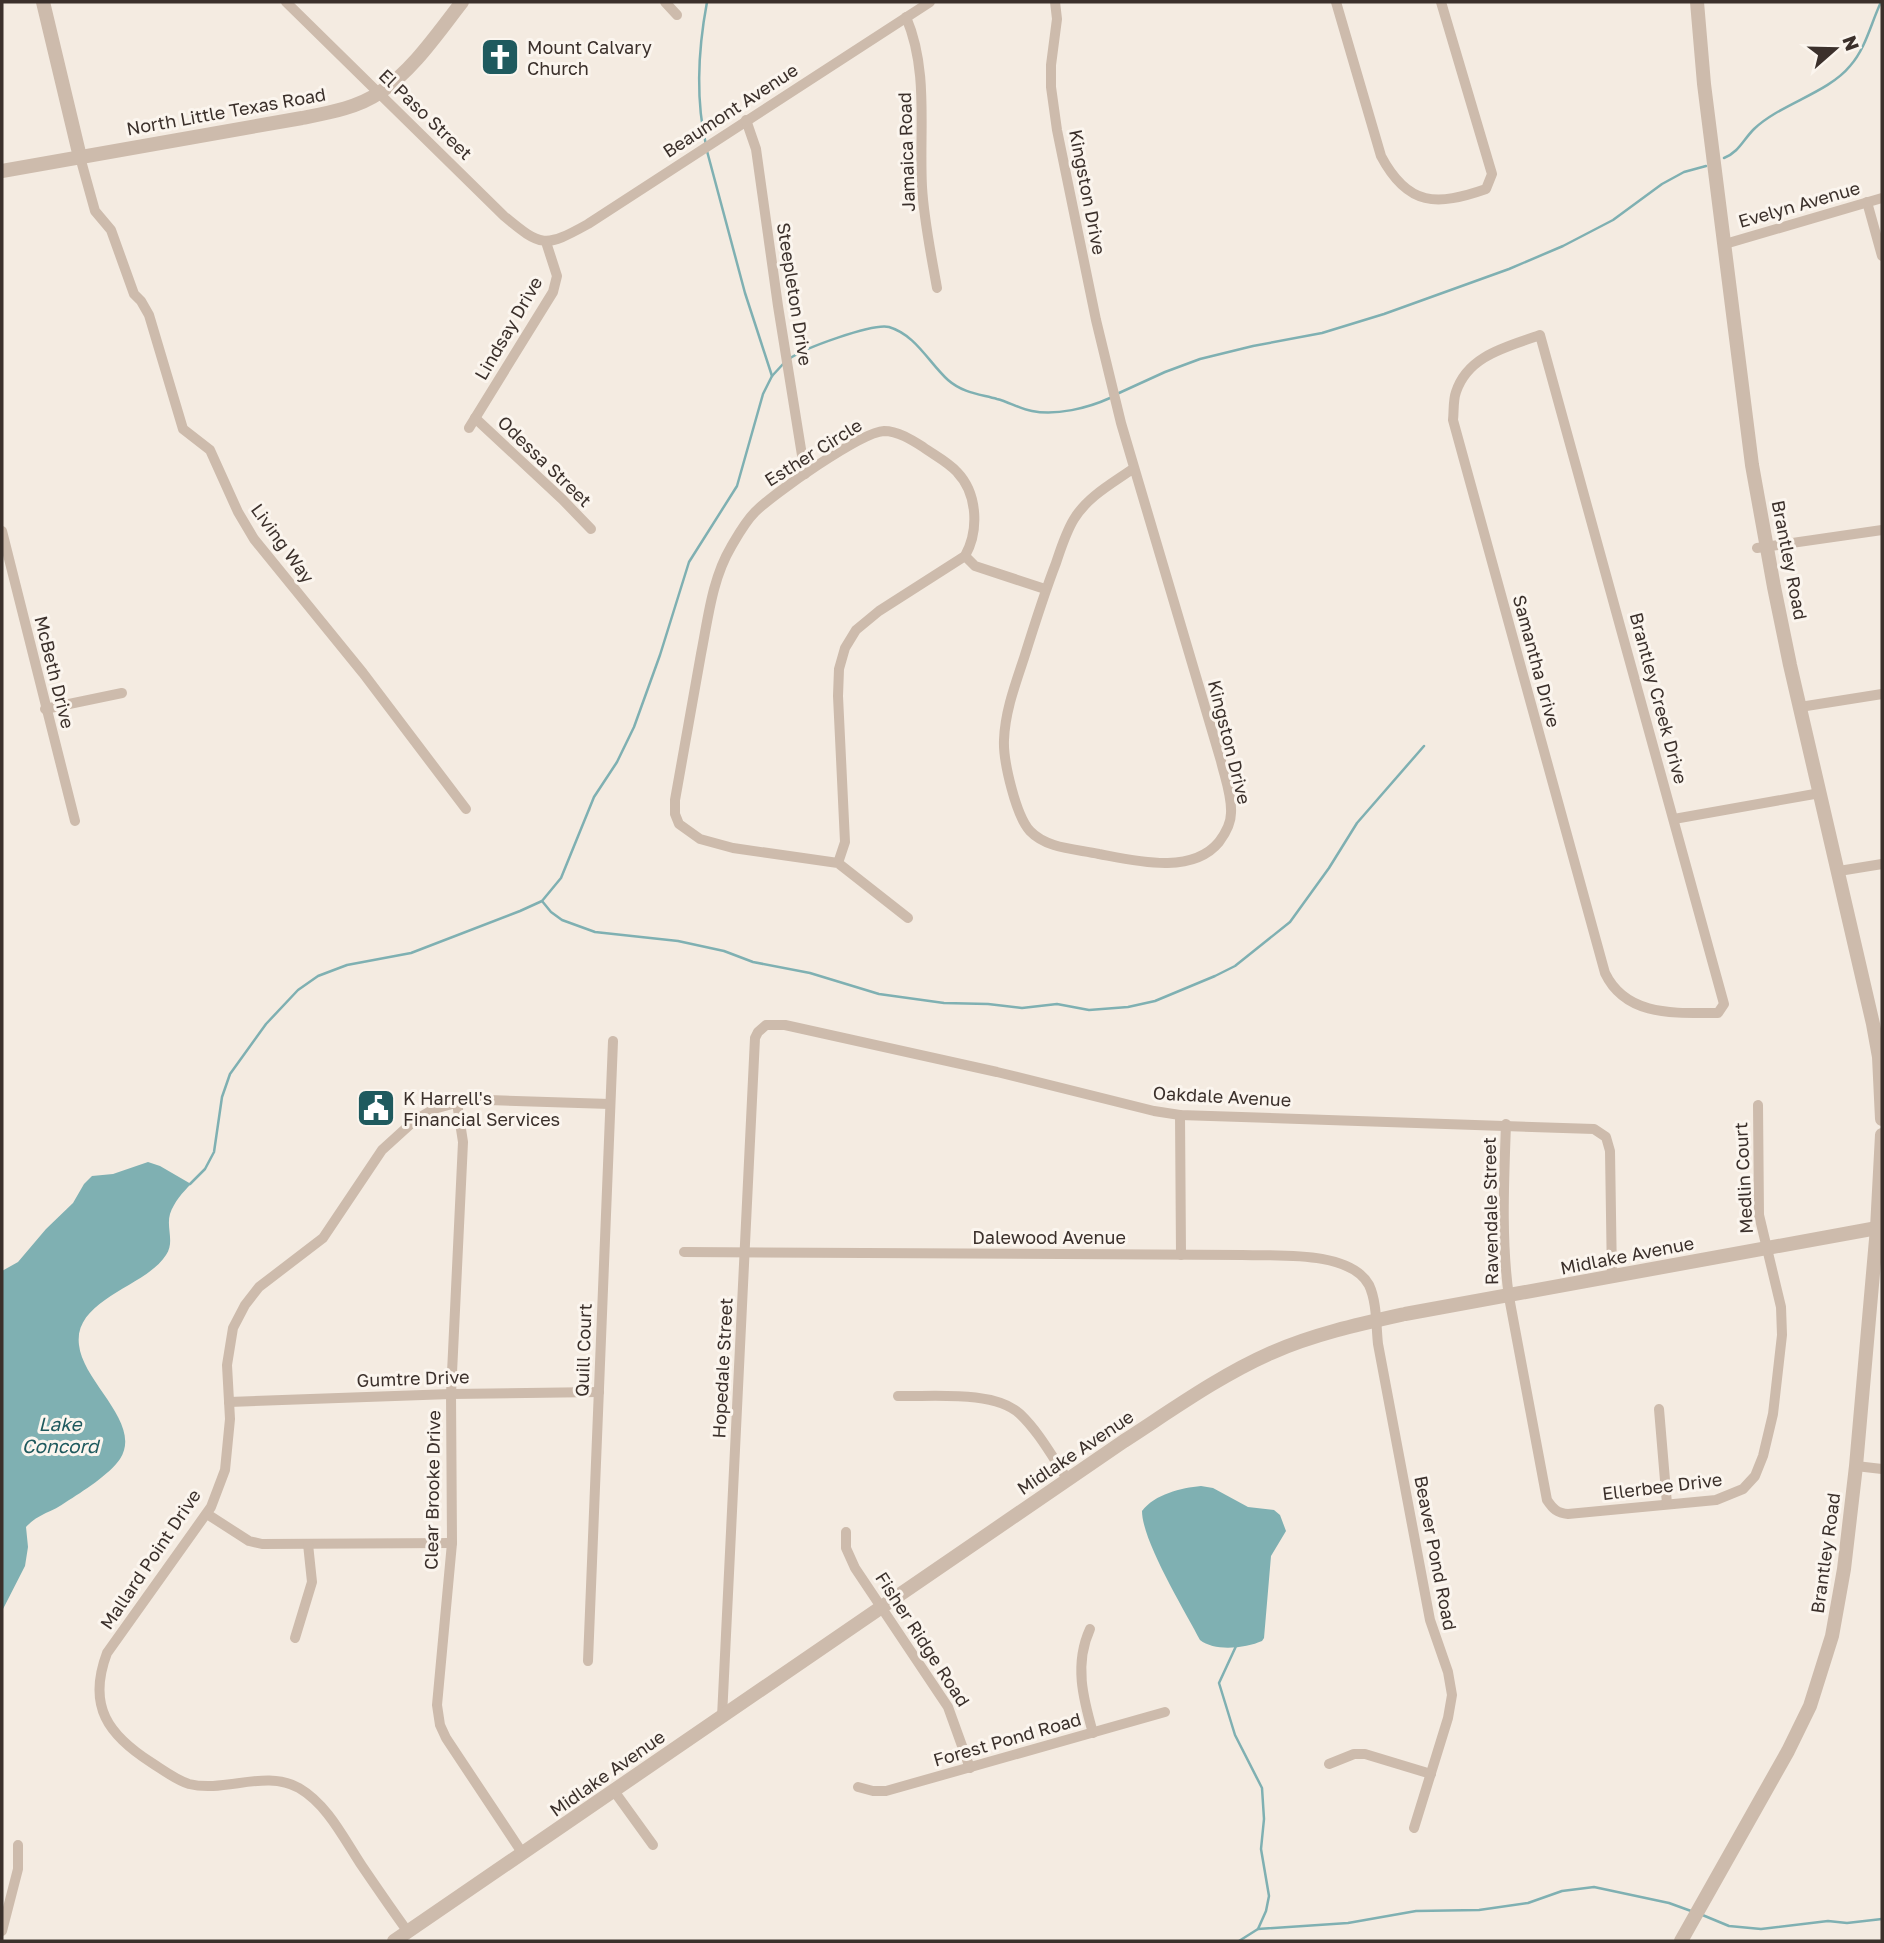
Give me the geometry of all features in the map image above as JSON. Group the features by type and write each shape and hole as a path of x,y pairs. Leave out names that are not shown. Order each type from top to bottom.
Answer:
{"street":[{"path":"43,2 80,157"},
{"name":"El Paso Street","path":"286,2 504,216 528,237 547,242"},
{"name":"North Little Texas Road","path":"2,171 334,111 379,93 427,48 462,2"},
{"path":"665,2 677,15"},
{"name":"Beaumont Avenue","path":"547,242 566,236 588,224 930,2"},
{"name":"Kingston Drive","path":"1055,2 1057,19 1051,65 1057,130 1096,320 1134,468 1230,798 1231,815 1224,835 1216,845 1202,856 1177,864 1114,857 1046,842 1031,832 1011,784 1004,738 1011,697 1045,589 1073,520 1083,506 1134,468"},
{"path":"1336,2 1381,156 1390,173 1408,191 1433,201 1460,198 1486,189 1492,174 1441,2"},
{"name":"Brantley Road","path":"1698,2 1704,84 1762,547 1878,1030 1882,1119"},
{"name":"Jamaica Road","path":"906,17 912,31 922,82 922,186 937,288"},
{"name":"Steepleton Drive","path":"746,120 756,149 805,474"},
{"name":"Living Way","path":"80,157 95,211 111,230 134,294 149,315 183,429 210,450 238,512 254,539 363,673 466,809"},
{"name":"Evelyn Avenue","path":"1725,244 1882,198"},
{"path":"1867,202 1882,256"},
{"name":"Lindsay Drive","path":"469,428 552,292 557,276 547,242"},
{"name":"Brantley Creek Drive","path":"1540,335 1724,1004 1718,1013 1660,1011"},
{"name":"Samantha Drive","path":"1540,335 1479,358 1465,373 1455,393 1453,420 1605,973 1619,995 1634,1005 1660,1011"},
{"name":"Odessa Street","path":"475,418 591,529"},
{"name":"Esther Circle","path":"838,863 733,848 700,839 679,824 675,814 675,800 711,601 724,561 753,514 805,474 873,433 890,432 912,440 956,470 968,488 973,508 974,531 965,556"},
{"path":"1762,547 1882,530"},
{"name":"McBeth Drive","path":"2,531 75,821"},
{"path":"908,918 838,863 845,842 838,696 839,669 845,648 856,630 879,611 965,556 975,566 1045,589"},
{"path":"45,709 122,693"},
{"path":"1800,707 1882,694"},
{"path":"1674,819 1820,793"},
{"path":"1839,871 1882,864"},
{"name":"Oakdale Avenue","path":"766,1025 785,1025 1180,1115 1584,1127 1606,1137 1610,1151 1612,1278"},
{"name":"Hopedale Street","path":"722,1717 755,1038 766,1025"},
{"name":"Quill Court","path":"588,1661 613,1041"},
{"name":"Mallard Point Drive","path":"408,1932 321,1805 298,1788 278,1781 189,1784 127,1747 110,1728 100,1702 101,1668 107,1653 206,1514 225,1470 230,1419 227,1365 233,1328 245,1305 259,1287 323,1238 382,1150 415,1120 434,1109 457,1103 489,1100 610,1104"},
{"name":"Clear Brooke Drive","path":"457,1103 463,1142 451,1394 453,1543 437,1706 440,1726 452,1748 523,1854"},
{"name":"Medlin Court","path":"1758,1105 1759,1214 1766,1249"},
{"path":"1180,1115 1181,1255"},
{"name":"Ravendale Street","path":"1506,1124 1504,1182 1506,1279 1509,1297"},
{"name":"Brantley Road","path":"1681,1941 1788,1751 1814,1695 1832,1636 1842,1582 1876,1305 1882,1135"},
{"name":"Midlake Avenue","path":"394,1941 1068,1480 1205,1388 1248,1364 1310,1338 1375,1321 1877,1228"},
{"name":"Ellerbee Drive","path":"1509,1297 1545,1492 1554,1510 1560,1514 1568,1514 1716,1500 1737,1493 1755,1476 1763,1456 1773,1414 1783,1319 1766,1249"},
{"name":"Dalewood Avenue","path":"684,1252 1314,1258 1346,1266 1361,1275 1374,1302 1375,1321"},
{"name":"Beaver Pond Road","path":"1375,1321 1430,1620 1451,1682 1448,1718 1414,1828"},
{"name":"Gumtre Drive","path":"229,1402 599,1392"},
{"path":"898,1396 984,1399 1000,1403 1020,1415 1068,1480"},
{"path":"1659,1409 1667,1504"},
{"path":"1856,1466 1882,1469"},
{"path":"206,1514 249,1541 262,1544 453,1543"},
{"name":"Fisher Ridge Road","path":"846,1532 849,1557 948,1707 970,1768"},
{"path":"295,1638 312,1582 308,1544"},
{"path":"1090,1629 1080,1682 1093,1733"},
{"name":"Forest Pond Road","path":"858,1787 886,1791 1165,1712"},
{"path":"1329,1764 1354,1754 1365,1754 1430,1774"},
{"path":"614,1791 653,1844"},
{"path":"2,1931 18,1869 18,1844"}],"water":[{"name":"Lake Concord","path":"148,1162 191,1184 176,1201 170,1214 169,1250 156,1266 99,1305 87,1316 80,1329 79,1345 83,1359 118,1417 124,1431 125,1445 120,1459 103,1477 26,1527 28,1547 25,1566 2,1611 2,1271 18,1262 73,1203 92,1176 113,1174"},
{"path":"1201,1486 1213,1488 1248,1507 1274,1510 1280,1515 1286,1531 1271,1556 1262,1641 1239,1647 1222,1647 1200,1640 1165,1576 1149,1540 1142,1511 1147,1505 1169,1493"}],"waterway":[{"path":"706,145 700,109 699,74 707,2"},
{"path":"1724,158 1737,149 1765,120 1841,75 1860,51 1881,2"},
{"path":"707,151 745,293 772,376"},
{"path":"1119,393 1200,359 1322,333 1509,269 1563,246 1613,220 1662,184 1684,172 1706,166"},
{"path":"789,359 839,337 889,327 915,343 948,380 971,392 1041,412 1072,410 1110,398"},
{"path":"190,1184 205,1169 214,1152 222,1097 230,1074 266,1024 298,990 318,976 347,965 411,953 520,911 542,901 561,878 594,797 617,762 634,727 689,562 737,486 763,394 772,376 784,363"},
{"path":"542,901 562,920 595,932 678,941 724,951 753,962 810,973 879,994 944,1003 1022,1008 1057,1004 1089,1010 1128,1007 1155,1001 1235,966 1290,922 1357,823 1424,746"},
{"path":"1237,1644 1219,1683 1235,1735 1262,1788 1264,1819 1261,1849 1269,1896 1258,1929"},
{"path":"1239,1941 1258,1929 1348,1923 1416,1911 1479,1910 1528,1903 1562,1891 1594,1887 1669,1903 1691,1911"},
{"path":"1700,1914 1729,1926 1761,1929 1828,1921 1847,1923 1882,1919"}],"place":[{"name":"Mount Calvary Church","path":"500,57"},
{"name":"K Harrell's Financial Services","path":"376,1108"}]}
